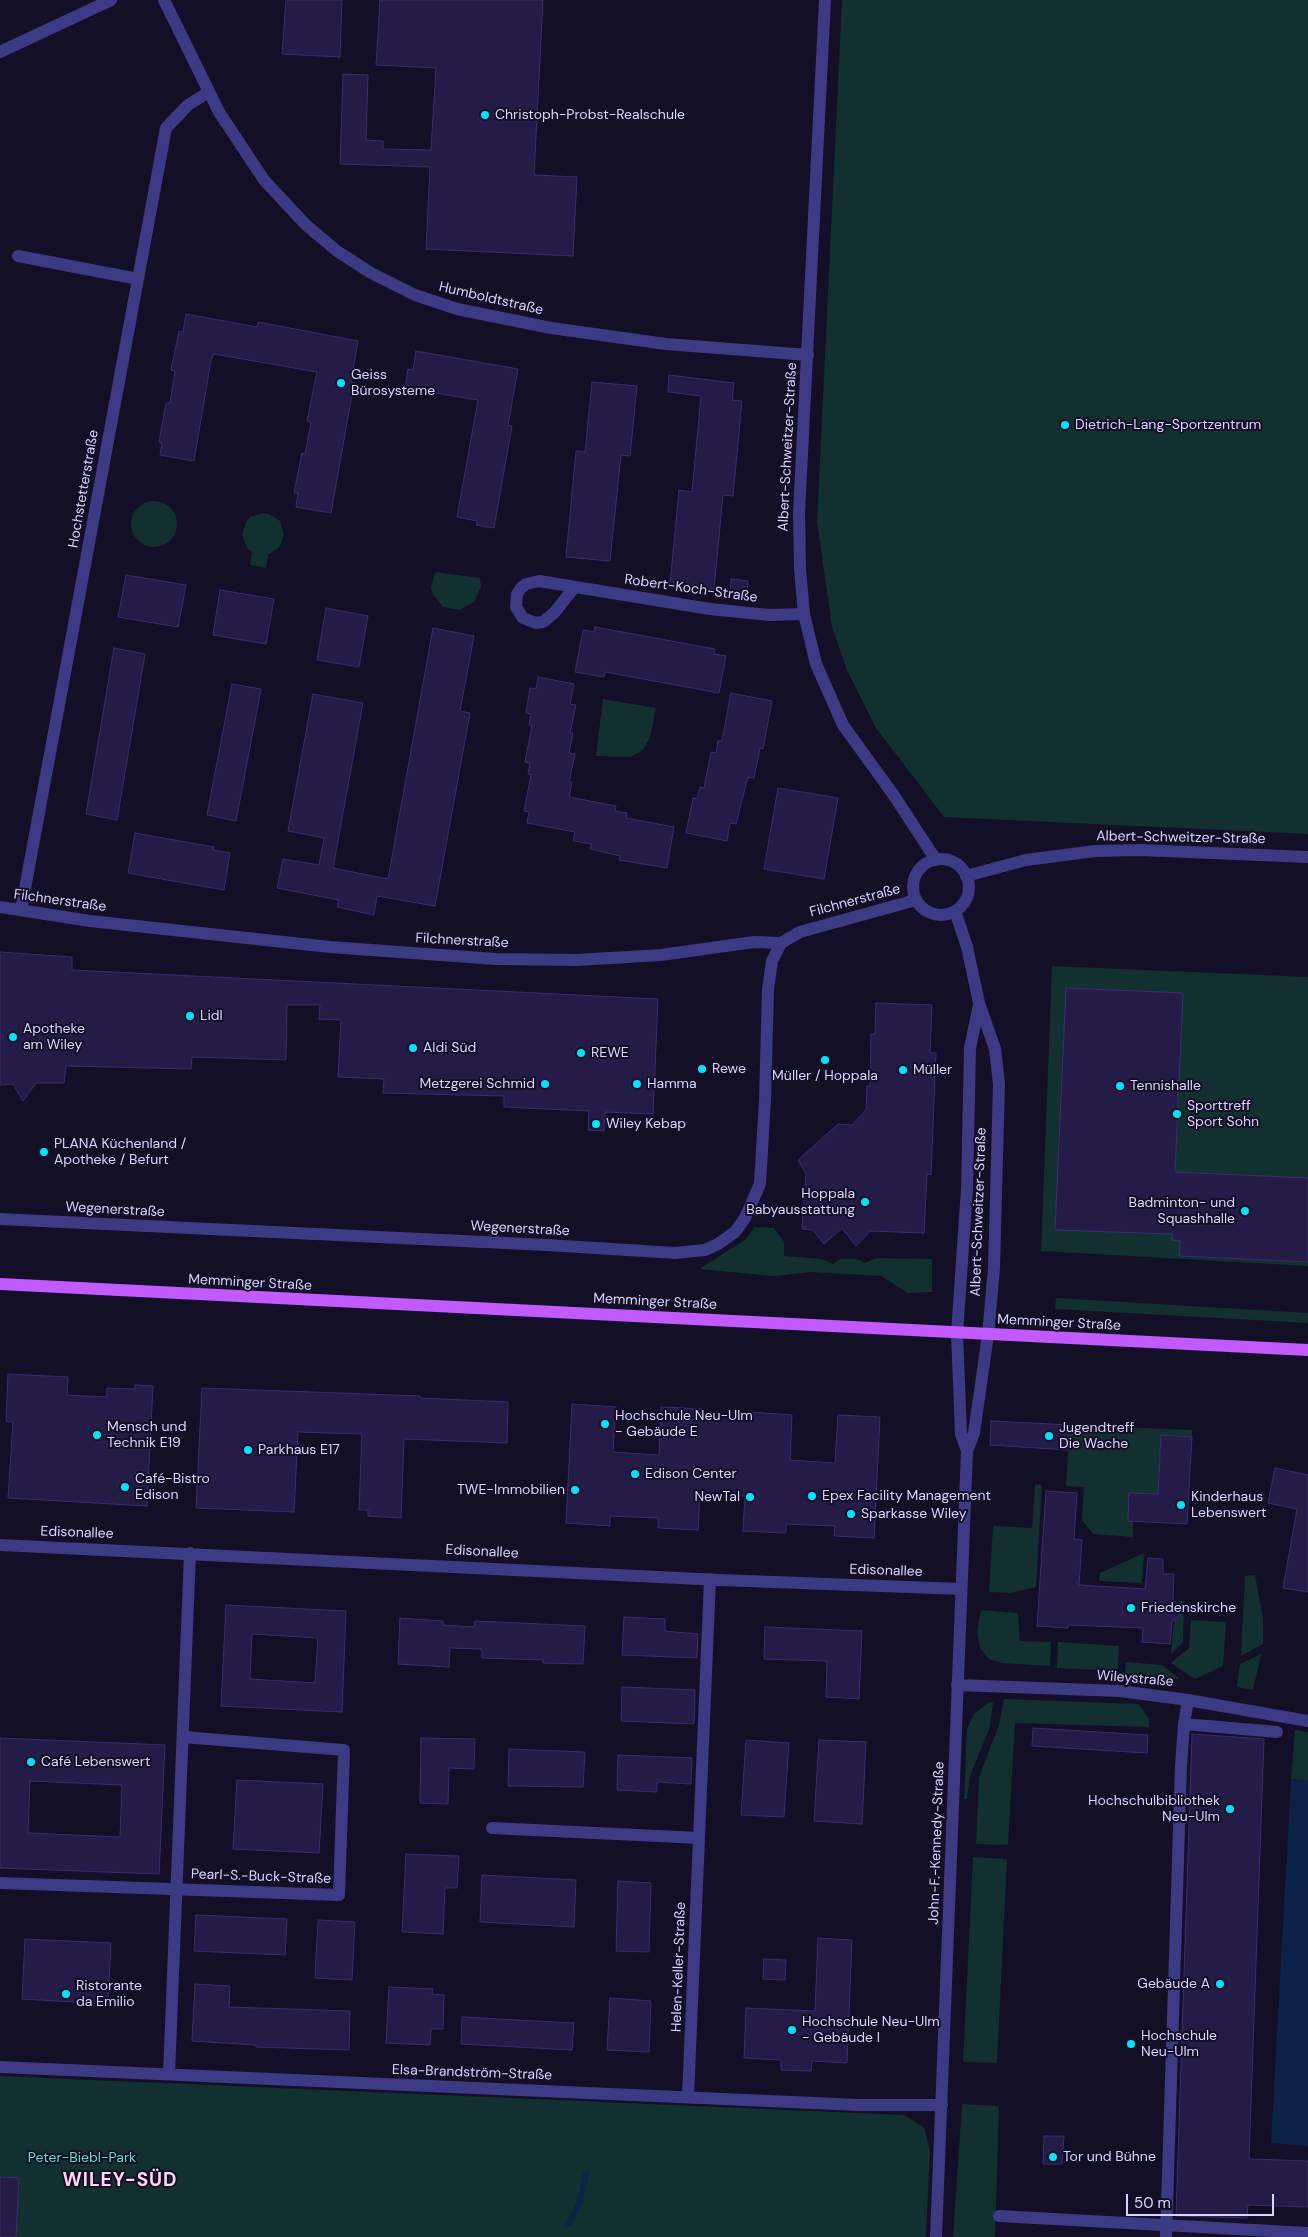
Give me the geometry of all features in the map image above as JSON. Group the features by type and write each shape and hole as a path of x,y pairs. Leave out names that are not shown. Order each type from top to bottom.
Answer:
{"main road":[{"name":"Memminger Straße","path":"0,1284 1308,1350"}],"street":[{"path":"0,52 110,0"},
{"name":"Humboldtstraße","path":"164,0 209,92 264,180 292,212 321,238 354,263 415,295 457,309 551,328 666,344 808,355"},
{"name":"Albert-Schweitzer-Straße","path":"825,0 799,514 800,569 804,614 816,664 843,725 895,797 936,860"},
{"name":"Hochstetterstraße","path":"21,910 166,128 188,105 209,92"},
{"path":"18,256 138,279"},
{"name":"Robert-Koch-Straße","path":"574,588 554,614 543,622 536,623 523,618 516,607 517,594 526,584 532,582 574,588 710,610 769,615 804,614"},
{"name":"Albert-Schweitzer-Straße","path":"966,876 1026,860 1095,851 1140,850 1308,857"},
{"path":"936,860 947,860 955,864 966,876 968,883 966,898 955,911 944,915 930,913 916,900 913,887 916,874 925,864 936,860"},
{"name":"Filchnerstraße","path":"0,907 90,921 321,946 496,959 577,960 660,955 754,942 781,943 800,932 916,900"},
{"name":"Albert-Schweitzer-Straße","path":"955,911 967,947 979,1002 995,1049 999,1084 994,1268 988,1335"},
{"name":"Wegenerstraße","path":"0,1219 547,1245 675,1253 705,1250 718,1244 735,1232 745,1218 760,1184 765,1100 768,989 772,961 781,943"},
{"name":"Albert-Schweitzer-Straße","path":"956,1333 967,1189 970,1048 979,1002"},
{"name":"John-F.-Kennedy-Straße","path":"956,1333 961,1434 968,1451"},
{"name":"John-F.-Kennedy-Straße","path":"936,2237 968,1451 974,1433 988,1335"},
{"name":"Edisonallee","path":"0,1545 961,1589"},
{"name":"Pearl-S.-Buck-Straße","path":"169,2074 190,1553"},
{"name":"Helen-Keller-Straße","path":"688,2097 710,1579"},
{"name":"Wileystraße","path":"957,1685 1120,1691 1188,1700 1308,1721"},
{"path":"1166,2231 1176,1907 1184,1724 1188,1700"},
{"path":"1184,1724 1277,1732"},
{"name":"Pearl-S.-Buck-Straße","path":"0,1883 339,1895 344,1750 183,1737"},
{"path":"492,1828 699,1838"},
{"name":"Elsa-Brandström-Straße","path":"0,2067 860,2105 942,2105"},
{"path":"999,2216 1166,2231 1308,2233"}],"green space":[{"name":"Dietrich-Lang-Sportzentrum","path":"842,0 1308,0 1308,834 944,817 876,728 847,670 832,627 817,522"},
{"path":"150,501 158,501 167,505 173,511 177,524 173,537 167,543 158,547 150,547 141,543 135,537 131,528 131,520 135,511 141,505"},
{"path":"263,513 269,514 280,521 284,535 279,548 268,555 266,568 250,565 252,552 247,548 242,535 246,522 250,517"},
{"path":"435,572 480,578 481,587 474,602 459,610 443,607 433,595 431,587"},
{"path":"603,699 656,708 650,738 642,751 630,757 596,756"},
{"name":"Sporttreff Sport Sohn","path":"1052,966 1308,977 1308,1266 1041,1251"},
{"path":"755,1227 774,1228 784,1242 784,1256 822,1259 833,1264 840,1259 857,1259 865,1263 876,1258 932,1259 932,1292 908,1293 881,1276 812,1272 774,1276 699,1269 745,1240"},
{"path":"1056,1298 1308,1313 1308,1323 1055,1309"},
{"path":"1070,1425 1192,1430 1192,1437 1161,1435 1158,1494 1129,1493 1128,1521 1133,1521 1133,1537 1093,1534 1082,1520 1084,1487 1066,1486"},
{"path":"1035,1484 1042,1485 1036,1587 1010,1593 989,1592 993,1526 1032,1528"},
{"path":"1144,1553 1142,1583 1099,1581 1100,1573"},
{"path":"1255,1575 1263,1618 1263,1644 1241,1656 1245,1576"},
{"path":"1179,1601 1184,1601 1183,1642 1171,1654 1174,1621 1180,1616 1182,1611"},
{"path":"981,1610 1018,1613 1020,1641 1051,1642 1050,1666 1002,1663 989,1659 980,1648 977,1631"},
{"path":"1191,1620 1226,1622 1223,1666 1195,1679 1171,1663 1189,1648"},
{"path":"1058,1642 1119,1646 1118,1671 1057,1668"},
{"path":"1261,1654 1253,1690 1237,1687 1240,1664"},
{"path":"1126,1662 1162,1665 1180,1679 1125,1674"},
{"path":"1004,1699 1139,1704 1149,1719 1149,1727 1015,1723 1008,1845 976,1844 979,1777 999,1725"},
{"path":"989,1702 993,1702 990,1727 970,1776 967,1799 964,1799 967,1729 974,1714"},
{"path":"1295,1730 1308,1732 1308,1781 1291,1779"},
{"path":"973,1857 1007,1859 997,2063 963,2062"},
{"name":"Peter-Biebl-Park","path":"0,2076 904,2115 924,2127 930,2151 926,2237 0,2237"},
{"path":"962,2104 999,2106 995,2237 953,2237"}],"water":[{"path":"1291,1779 1308,1781 1308,2146 1271,2143"}],"building":[{"path":"286,0 342,0 340,57 282,54"},
{"name":"Christoph-Probst-Realschule","path":"380,0 543,0 534,175 577,177 573,256 426,249 430,167 340,164 343,74 368,75 366,140 383,141 383,149 431,150 436,68 376,65"},
{"path":"186,314 257,327 258,322 358,341 351,382 354,383 331,513 296,507 298,493 294,493 302,453 305,454 311,422 307,421 317,372 214,354 211,360 194,461 160,455 162,443 159,442 166,403 170,403 175,371 171,370 179,331 183,332"},
{"path":"416,351 518,369 508,425 512,426 494,528 476,525 477,521 457,517 478,400 405,388 408,369 413,370"},
{"path":"669,375 734,383 732,400 742,401 733,496 723,495 714,589 670,584 679,490 692,492 701,396 668,392"},
{"path":"592,382 637,386 630,456 621,455 610,561 566,557 576,451 585,452"},
{"path":"126,575 186,585 178,627 118,617"},
{"path":"731,579 748,581 747,596 730,594"},
{"path":"220,590 274,599 266,644 213,635"},
{"path":"326,608 368,616 359,667 317,660"},
{"path":"595,627 715,649 714,654 726,656 719,693 605,672 604,677 575,672 583,630 594,632"},
{"path":"433,628 474,636 460,711 470,713 435,906 377,896 374,915 337,907 339,900 277,888 283,859 319,865 324,838 288,831 313,694 363,703 333,868 388,879"},
{"path":"114,648 145,654 117,820 86,814"},
{"path":"538,677 574,684 570,704 576,705 570,733 573,733 569,753 575,754 569,782 572,782 569,797 616,806 615,811 627,813 626,818 674,827 667,868 619,860 620,856 590,849 592,844 573,841 575,832 527,823 529,812 524,811 531,775 528,774 530,763 525,762 532,725 529,725 531,714 526,713 530,688 536,689"},
{"path":"232,684 261,689 236,821 207,815"},
{"path":"731,693 772,701 763,749 760,748 754,778 748,777 736,824 730,823 727,841 686,833 693,798 697,799 700,787 704,788 711,752 716,753 718,741 722,741"},
{"path":"778,788 838,798 824,879 764,869"},
{"path":"135,833 214,847 213,850 230,853 224,890 128,873"},
{"path":"0,952 72,957 72,970 658,999 653,1114 605,1112 604,1131 588,1130 589,1111 504,1107 504,1096 383,1093 384,1079 338,1077 341,1020 319,1019 320,1005 287,1005 286,1060 192,1057 191,1069 66,1066 64,1083 36,1083 23,1101 13,1084 0,1085"},
{"name":"Tennishalle","path":"1066,988 1183,993 1175,1172 1308,1178 1308,1262 1179,1256 1180,1241 1172,1240 1172,1234 1055,1230"},
{"name":"Hoppala Babyausstattung","path":"876,1003 932,1005 930,1053 936,1053 931,1175 927,1174 924,1233 870,1231 856,1246 842,1228 824,1244 813,1230 802,1229 806,1174 798,1160 838,1124 852,1125 866,1110 867,1086 870,1086 871,1034 875,1034"},
{"name":"Mensch und Technik E19","path":"8,1374 68,1377 67,1395 107,1397 107,1388 135,1389 135,1385 153,1386 147,1506 8,1498 13,1422 6,1421"},
{"path":"202,1388 420,1396 420,1398 508,1402 507,1443 404,1439 401,1518 368,1516 368,1510 359,1510 362,1434 298,1432 294,1512 196,1508"},
{"path":"572,1404 616,1407 613,1452 659,1455 661,1407 704,1409 704,1416 749,1418 749,1412 792,1415 790,1460 835,1463 838,1415 880,1417 874,1538 834,1536 835,1526 786,1524 786,1533 743,1531 745,1496 700,1493 698,1530 658,1528 658,1518 610,1516 610,1526 566,1523"},
{"path":"991,1421 1070,1425 1068,1450 990,1445"},
{"path":"1161,1435 1192,1437 1187,1524 1128,1521 1129,1493 1158,1494"},
{"path":"1275,1468 1308,1475 1308,1592 1283,1588 1297,1509 1268,1503"},
{"path":"1046,1491 1077,1493 1074,1539 1082,1540 1079,1585 1145,1589 1148,1558 1163,1559 1163,1574 1174,1574 1173,1599 1181,1608 1180,1616 1172,1621 1170,1644 1142,1642 1143,1628 1068,1625 1068,1628 1037,1626"},
{"path":"226,1605 346,1611 342,1712 221,1706","holes":["252,1634 318,1638 315,1683 250,1679"]},
{"path":"624,1617 665,1619 665,1631 698,1634 697,1658 622,1655"},
{"path":"400,1618 443,1621 443,1625 474,1627 475,1621 585,1626 583,1664 543,1663 543,1660 482,1658 482,1649 450,1648 449,1667 398,1664"},
{"path":"765,1627 862,1631 859,1699 826,1697 827,1661 764,1659"},
{"path":"622,1687 695,1690 694,1724 621,1721"},
{"path":"1033,1728 1148,1735 1147,1753 1032,1746"},
{"name":"Gebäude A","path":"1192,1734 1264,1739 1249,2159 1308,2161 1308,2207 1248,2205 1247,2218 1176,2216"},
{"path":"0,1738 165,1745 159,1874 0,1868","holes":["30,1781 122,1785 120,1837 28,1833"]},
{"path":"421,1738 475,1739 474,1769 449,1768 448,1804 420,1803"},
{"path":"746,1740 789,1743 784,1817 741,1815"},
{"path":"819,1740 866,1742 862,1824 814,1821"},
{"path":"509,1749 585,1752 583,1787 508,1786"},
{"path":"618,1755 692,1758 691,1784 657,1782 657,1792 617,1790"},
{"path":"237,1780 323,1784 319,1853 233,1849"},
{"path":"406,1854 459,1856 457,1888 445,1888 443,1934 402,1932"},
{"path":"482,1875 576,1880 574,1927 480,1922"},
{"path":"618,1881 651,1883 649,1952 616,1951"},
{"path":"196,1915 287,1919 285,1955 194,1951"},
{"path":"318,1920 355,1922 352,1980 315,1978"},
{"path":"818,1938 852,1940 847,2063 812,2061 811,2071 781,2070 781,2060 744,2058 746,2008 815,2011"},
{"path":"25,1939 111,1943 108,2004 22,1999"},
{"path":"764,1959 786,1960 785,1980 763,1979"},
{"path":"195,1984 230,1986 229,2007 350,2011 349,2050 256,2047 256,2045 192,2041"},
{"path":"389,1987 433,1989 432,1994 444,1995 443,2029 431,2029 430,2045 386,2043"},
{"path":"610,1998 651,2001 649,2052 607,2050"},
{"path":"462,2017 574,2023 572,2050 461,2044"},
{"name":"Tor und Bühne","path":"1044,2136 1064,2136 1062,2164 1043,2164"},
{"path":"0,2177 19,2178 16,2237 0,2237"}],"waterway":[{"path":"569,2224 580,2201 586,2174"}],"place":[{"name":"Christoph-Probst-Realschule","path":"485,115"},
{"name":"Geiss Bürosysteme","path":"341,383"},
{"name":"Dietrich-Lang-Sportzentrum","path":"1065,425"},
{"name":"Lidl","path":"190,1016"},
{"name":"Apotheke am Wiley","path":"13,1037"},
{"name":"Aldi Süd","path":"413,1048"},
{"name":"REWE","path":"581,1053"},
{"name":"Müller / Hoppala","path":"825,1060"},
{"name":"Rewe","path":"702,1069"},
{"name":"Müller","path":"903,1070"},
{"name":"Metzgerei Schmid","path":"545,1084"},
{"name":"Hamma","path":"637,1084"},
{"name":"Tennishalle","path":"1120,1086"},
{"name":"Sporttreff Sport Sohn","path":"1177,1114"},
{"name":"Wiley Kebap","path":"596,1124"},
{"name":"PLANA Küchenland / Apotheke / Befurt","path":"44,1152"},
{"name":"Hoppala Babyausstattung","path":"865,1202"},
{"name":"Badminton- und Squashhalle","path":"1245,1211"},
{"name":"Hochschule Neu-Ulm - Gebäude E","path":"605,1424"},
{"name":"Mensch und Technik E19","path":"97,1435"},
{"name":"Jugendtreff Die Wache","path":"1049,1436"},
{"name":"Parkhaus E17","path":"248,1450"},
{"name":"Edison Center","path":"635,1474"},
{"name":"Café-Bistro Edison","path":"125,1487"},
{"name":"TWE-Immobilien","path":"575,1490"},
{"name":"Epex Facility Management","path":"812,1496"},
{"name":"NewTal","path":"750,1497"},
{"name":"Kinderhaus Lebenswert","path":"1181,1505"},
{"name":"Sparkasse Wiley","path":"851,1514"},
{"name":"Friedenskirche","path":"1131,1608"},
{"name":"Café Lebenswert","path":"31,1762"},
{"name":"Hochschulbibliothek Neu-Ulm","path":"1230,1809"},
{"name":"Gebäude A","path":"1220,1984"},
{"name":"Ristorante da Emilio","path":"66,1994"},
{"name":"Hochschule Neu-Ulm - Gebäude I","path":"792,2030"},
{"name":"Hochschule Neu-Ulm","path":"1131,2044"},
{"name":"Tor und Bühne","path":"1053,2157"}],"district":[{"name":"WILEY-SÜD","path":"120,2181"}]}
